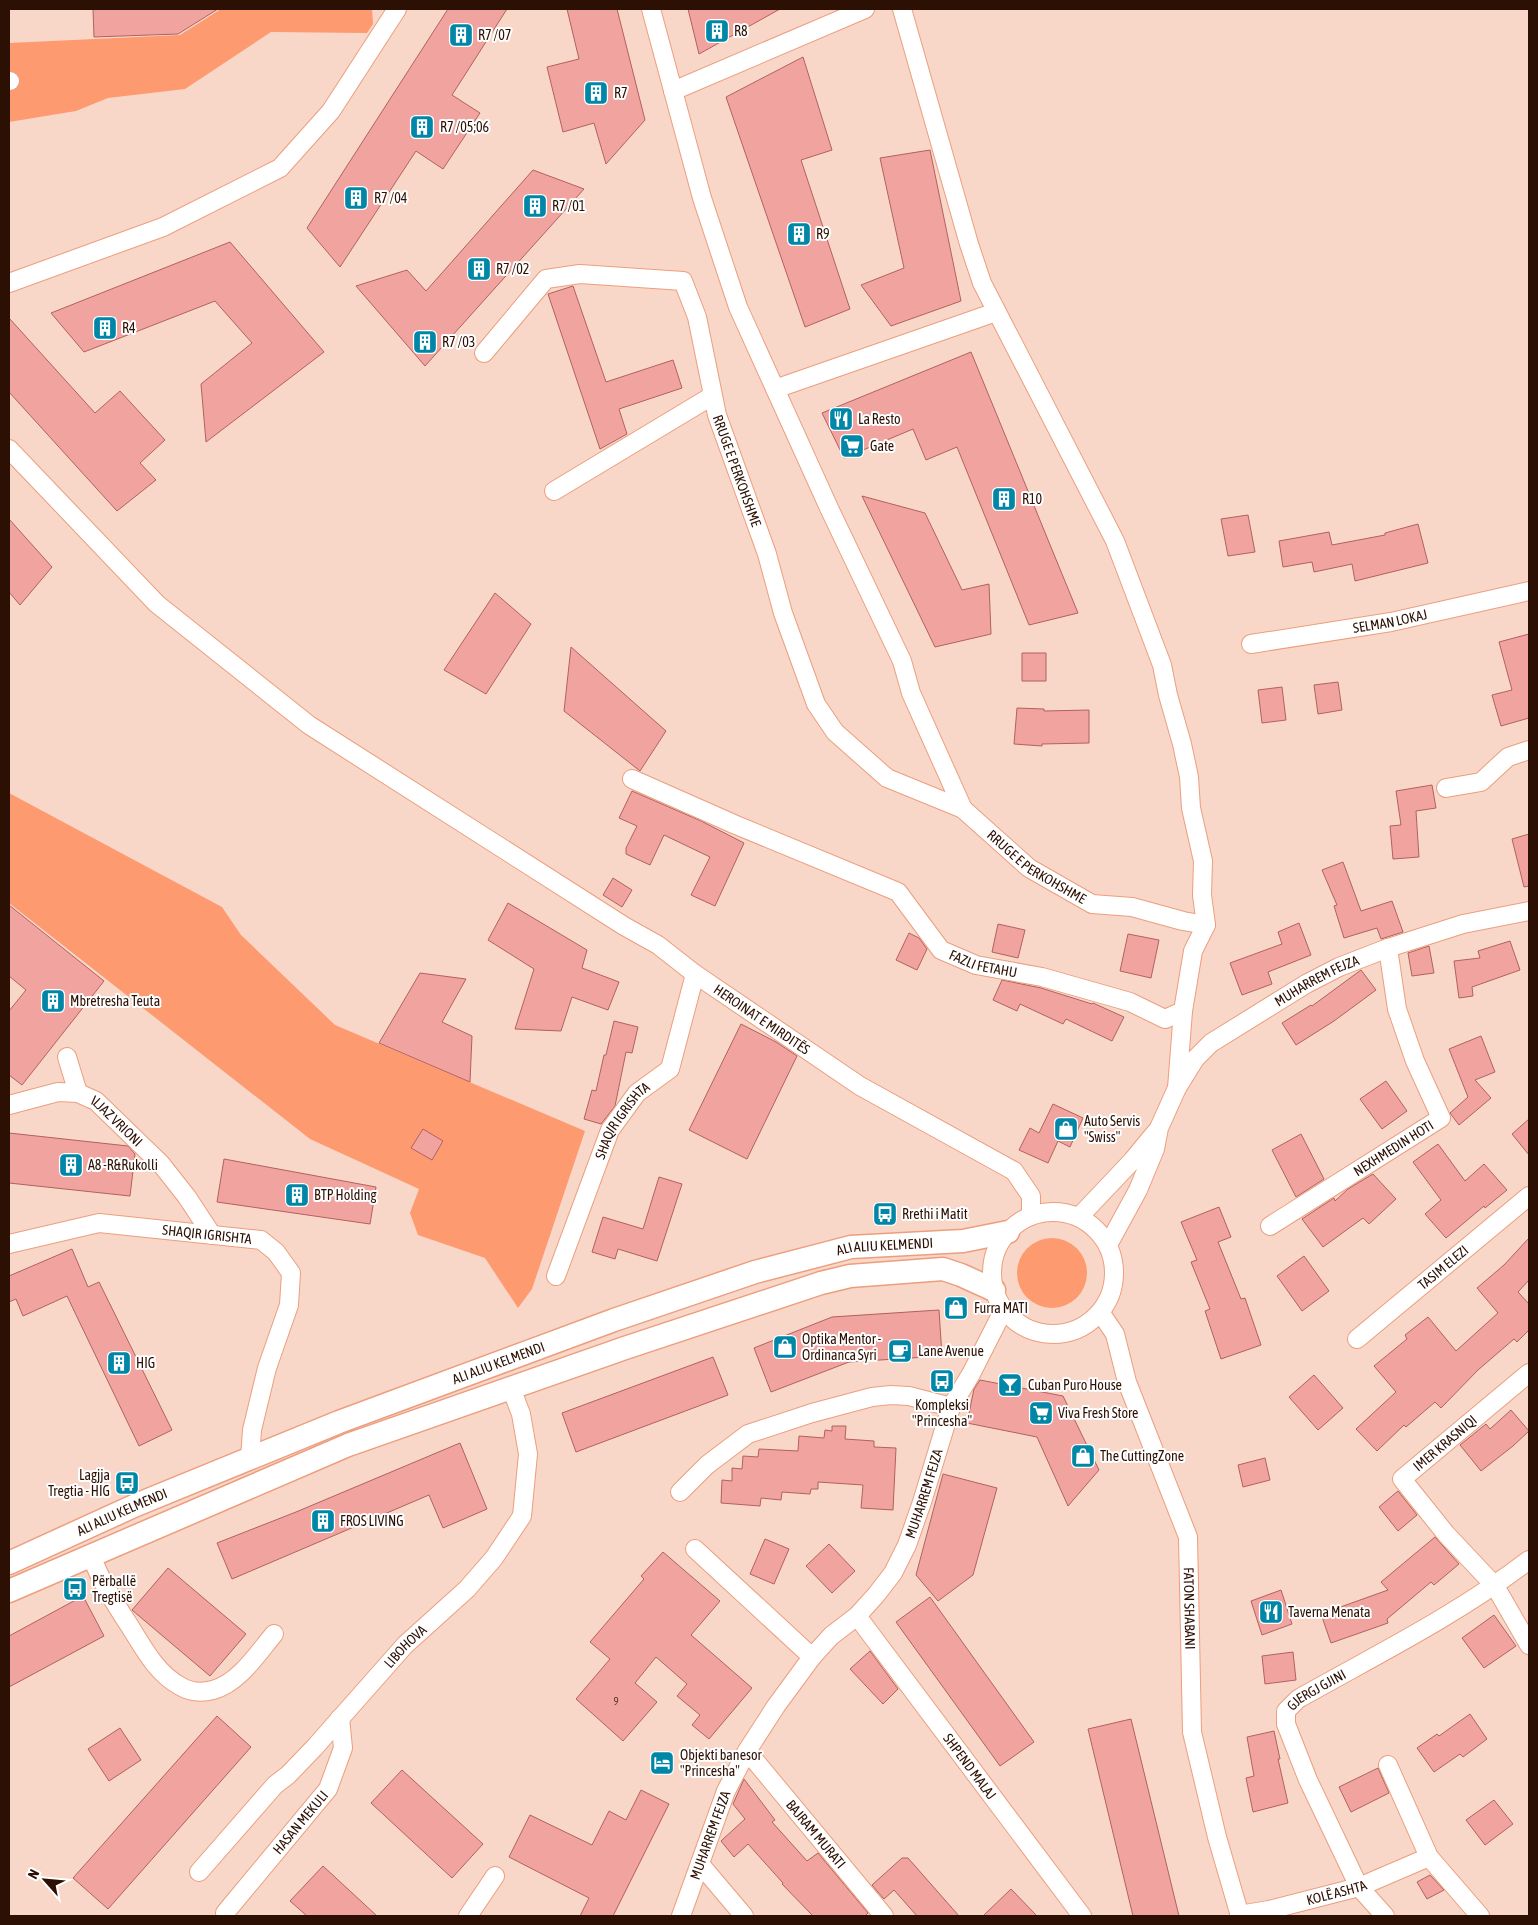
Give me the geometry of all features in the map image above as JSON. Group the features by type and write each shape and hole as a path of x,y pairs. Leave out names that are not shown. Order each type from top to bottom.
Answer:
{"main road":[{"name":"ALI ALIU KELMENDI","path":"9,1563 136,1505 339,1422 508,1359 755,1272 851,1247 963,1241 1008,1232"},
{"name":"ALI ALIU KELMENDI","path":"9,1591 348,1445 822,1282 850,1276 943,1269 961,1275 999,1300"}],"street":[{"path":"9,283 163,226 280,168 332,111 397,9"},
{"name":"RRUGE E PERKOHSHME","path":"651,9 702,198 738,307 902,662 911,694 963,809"},
{"path":"673,91 865,9"},
{"path":"902,9 969,244 982,283 1115,541 1162,665 1189,777 1191,808 1203,861 1202,894 1206,925 1193,951 1182,1011 1176,1088"},
{"name":"RRUGE E PERKOHSHME","path":"484,353 546,279 580,274 683,281 697,317 717,415 767,554 783,613 816,704 835,732 888,778 963,809 1029,868 1092,904 1132,906 1183,921 1206,925"},
{"path":"775,389 996,312"},
{"path":"554,491 712,396"},
{"name":"HEROINAT E MIRDITËS","path":"9,449 157,604 310,724 624,926 658,945 695,974 860,1086 1014,1171 1030,1196 1031,1216"},
{"name":"SELMAN LOKAJ","path":"1251,644 1391,622 1529,591"},
{"path":"1446,788 1481,782 1508,757 1529,750"},
{"name":"FAZLI FETAHU","path":"632,779 736,825 898,892 941,950 976,965 1042,976 1088,992 1130,1002 1166,1019 1182,1011"},
{"name":"MUHARREM FEJZA","path":"1108,1245 1138,1190 1155,1149 1159,1128 1176,1088 1195,1059 1211,1043 1306,984 1339,967 1388,948 1463,924 1529,911"},
{"name":"NEXHMEDIN HOTI","path":"1270,1226 1441,1118 1415,1061 1397,1009 1388,948"},
{"name":"SHAQIR IGRISHTA","path":"556,1276 610,1130 637,1093 670,1069 695,974"},
{"path":"67,1057 78,1093"},
{"name":"ILJAZ VRIONI","path":"9,1105 58,1092 78,1093 96,1101 161,1164 212,1234"},
{"name":"MUHARREM FEJZA","path":"1079,1217 1132,1161 1159,1128"},
{"name":"TASIM ELEZI","path":"1357,1339 1529,1196"},
{"path":"1052,1211 1064,1212 1079,1217 1096,1229 1108,1245 1113,1260 1114,1276 1111,1293 1100,1312 1078,1329 1062,1334 1051,1334 1040,1333 1024,1327 1014,1320 999,1300 992,1272 994,1256 1001,1240 1021,1221 1031,1216 1052,1211"},
{"name":"SHAQIR IGRISHTA","path":"9,1244 98,1224 261,1240 276,1252 291,1273 289,1305 267,1368 252,1430 250,1459"},
{"name":"MUHARREM FEJZA","path":"681,1916 726,1791 747,1750 812,1657 831,1636 857,1616 893,1572 907,1545 951,1407 971,1374 999,1300"},
{"name":"FATON SHABANI","path":"1100,1312 1115,1334 1127,1382 1188,1537 1192,1732 1217,1836 1239,1916"},
{"name":"IMER KRASNIQI","path":"1529,1373 1402,1479 1446,1534 1495,1586 1529,1645"},
{"name":"LIBOHOVA","path":"199,1872 275,1785 288,1775 405,1645 467,1589 494,1558 522,1516 528,1454 521,1414 510,1388"},
{"path":"680,1492 707,1465 748,1434 812,1413 872,1397 891,1394 909,1396 951,1407"},
{"path":"695,1549 812,1657"},
{"path":"91,1555 107,1591 147,1654 167,1677 180,1686 192,1691 215,1690 232,1680 274,1634"},
{"path":"1495,1586 1529,1560"},
{"name":"GJERGJ GJINI","path":"1385,1916 1359,1887 1308,1780 1286,1724 1286,1711 1298,1699 1495,1586"},
{"name":"SHPEND MALAJ","path":"857,1616 1082,1916"},
{"name":"HASAN MEKULI","path":"223,1915 328,1789 343,1748 340,1718"},
{"name":"BAJRAM MURATI","path":"747,1750 884,1916"},
{"path":"1388,1765 1429,1857 1480,1916"},
{"name":"KOLË ASHTA","path":"1239,1916 1359,1887 1429,1857"},
{"path":"700,1864 744,1916"},
{"path":"468,1916 495,1876"}],"shaded area":[{"path":"221,9 372,9 373,24 367,33 271,32 185,89 108,98 76,111 9,122 9,43 180,35"},
{"path":"9,793 222,907 241,935 335,1025 585,1131 532,1289 518,1308 485,1258 418,1235 410,1213 419,1189 310,1139 9,903"},
{"path":"1052,1238 1065,1241 1077,1248 1084,1260 1087,1273 1084,1286 1077,1298 1065,1305 1052,1308 1039,1305 1027,1298 1020,1286 1017,1273 1020,1260 1027,1248 1039,1241"}],"building":[{"path":"93,9 218,9 178,34 94,37"},
{"path":"448,9 507,9 452,95 480,113 443,169 416,151 340,267 307,228"},
{"name":"R7","path":"567,9 617,9 645,120 606,164 594,123 563,132 547,67 579,59"},
{"name":"R8","path":"688,9 780,9 699,54"},
{"name":"R9","path":"803,57 832,150 801,160 850,309 805,327 726,97"},
{"path":"930,150 961,301 891,326 861,285 904,268 880,158"},
{"path":"533,170 584,189 425,366 356,286 407,270 426,291"},
{"name":"R4","path":"230,242 324,352 206,442 201,384 252,343 215,301 84,352 51,313"},
{"path":"573,286 606,382 673,360 682,388 619,409 627,434 600,449 548,294"},
{"path":"9,318 95,413 120,391 165,440 140,463 156,480 117,511 9,392"},
{"name":"R10","path":"971,352 1078,613 1029,625 957,447 926,460 913,429 844,458 822,413"},
{"path":"862,496 925,513 962,590 989,584 991,634 935,647"},
{"path":"1248,515 1255,552 1228,556 1221,519"},
{"path":"9,519 52,567 20,605 9,592"},
{"path":"1418,524 1428,563 1355,581 1352,564 1314,572 1312,562 1283,567 1279,541 1329,532 1332,545 1385,535 1385,533"},
{"path":"495,593 531,624 486,694 444,670"},
{"path":"1529,634 1529,718 1501,726 1492,695 1512,690 1499,642"},
{"path":"571,647 666,731 640,771 564,711"},
{"path":"1022,653 1046,653 1046,681 1022,681"},
{"path":"1338,682 1342,710 1318,714 1314,685"},
{"path":"1282,687 1286,720 1262,723 1258,690"},
{"path":"1017,708 1044,709 1044,711 1089,710 1089,743 1042,744 1042,746 1014,744"},
{"path":"1432,785 1436,808 1416,811 1419,857 1393,859 1390,826 1401,825 1396,791"},
{"path":"632,791 701,821 744,843 715,906 691,895 710,857 664,835 650,865 626,854 626,848 637,826 619,818"},
{"path":"1529,834 1529,886 1524,887 1512,839"},
{"path":"1343,862 1361,911 1392,901 1403,932 1381,939 1377,928 1344,938 1334,906 1337,905 1322,870"},
{"path":"613,878 632,890 622,907 603,895"},
{"path":"508,903 587,950 582,968 619,982 608,1010 572,997 561,1031 515,1029 534,969 488,940"},
{"name":"Mbretresha Teuta","path":"9,905 104,981 22,1085 9,1075 9,1011 26,990 9,976"},
{"path":"1299,923 1311,955 1268,972 1272,984 1242,995 1230,963 1282,944 1278,932"},
{"path":"998,924 1025,930 1018,958 992,952"},
{"path":"909,933 919,938 927,949 917,970 896,960"},
{"path":"1128,934 1159,940 1151,978 1120,971"},
{"path":"1510,941 1520,970 1472,987 1473,996 1459,998 1454,961 1480,958 1478,951"},
{"path":"1429,946 1434,973 1412,976 1408,953"},
{"path":"1361,970 1376,990 1334,1021 1296,1045 1282,1023 1312,1006"},
{"path":"420,973 466,979 442,1022 472,1036 470,1082 379,1043"},
{"path":"1002,980 1041,988 1093,1003 1124,1017 1112,1041 1066,1019 1063,1024 1020,1004 1017,1011 993,1000"},
{"path":"614,1021 638,1027 632,1053 626,1052 615,1106 601,1124 584,1119 592,1090 596,1091"},
{"path":"741,1024 776,1042 797,1056 747,1159 689,1130"},
{"path":"1481,1036 1495,1072 1475,1080 1491,1098 1459,1125 1450,1113 1468,1097 1449,1049"},
{"path":"1386,1081 1407,1111 1382,1129 1360,1099"},
{"path":"1053,1104 1083,1118 1070,1147 1058,1141 1048,1163 1019,1150 1030,1128 1039,1133"},
{"path":"1529,1119 1529,1155 1512,1134"},
{"path":"423,1129 443,1141 432,1160 411,1148"},
{"name":"A8 -R&Rukolli","path":"9,1133 128,1146 135,1154 130,1196 9,1183"},
{"path":"1301,1134 1324,1179 1296,1197 1272,1150"},
{"path":"1438,1144 1465,1181 1484,1164 1507,1190 1485,1208 1484,1206 1446,1238 1425,1214 1441,1200 1413,1162"},
{"name":"BTP Holding","path":"224,1159 376,1187 370,1224 217,1202"},
{"path":"1373,1174 1396,1199 1369,1224 1363,1218 1323,1247 1302,1219 1334,1198 1335,1201 1348,1189"},
{"path":"659,1177 682,1184 657,1261 618,1249 615,1259 592,1252 603,1217 643,1229"},
{"path":"1219,1207 1231,1237 1218,1242 1241,1299 1245,1298 1261,1345 1221,1359 1205,1311 1210,1309 1191,1262 1197,1260 1181,1222"},
{"path":"1529,1238 1529,1280 1518,1292 1529,1304 1529,1330 1517,1342 1514,1339 1478,1370 1441,1408 1435,1402 1406,1427 1404,1425 1377,1451 1356,1429 1396,1392 1374,1366 1407,1339 1405,1335 1428,1317 1456,1351 1498,1313 1477,1288 1504,1265"},
{"name":"HIG","path":"72,1249 88,1287 99,1282 172,1430 139,1446 67,1296 23,1316 16,1299 9,1302 9,1276"},
{"path":"1304,1256 1329,1291 1302,1311 1277,1276"},
{"path":"939,1310 942,1356 849,1362 771,1392 754,1348 832,1317"},
{"path":"713,1357 728,1395 576,1452 562,1413"},
{"path":"1314,1375 1343,1408 1318,1430 1289,1397"},
{"path":"980,1380 1063,1396 1099,1470 1068,1506 1037,1437 967,1423 974,1389"},
{"path":"1511,1410 1529,1431 1481,1471 1460,1445 1486,1424 1490,1429"},
{"path":"832,1426 846,1426 845,1439 874,1441 874,1447 896,1448 893,1510 861,1508 863,1485 818,1482 818,1489 811,1489 810,1494 782,1492 781,1500 761,1498 760,1506 721,1503 722,1480 732,1481 732,1468 742,1469 743,1456 758,1457 759,1449 798,1451 799,1436 824,1438 825,1430 832,1431"},
{"path":"460,1443 487,1509 443,1528 429,1495 232,1579 217,1543"},
{"path":"1265,1458 1270,1480 1243,1487 1238,1465"},
{"path":"943,1474 997,1488 973,1575 938,1601 916,1575"},
{"path":"1398,1491 1417,1515 1398,1531 1379,1507"},
{"path":"1435,1537 1459,1564 1434,1585 1431,1582 1387,1619 1388,1623 1331,1643 1321,1614 1388,1590 1381,1582"},
{"path":"765,1539 789,1549 774,1584 750,1574"},
{"path":"829,1544 855,1571 832,1593 806,1566"},
{"path":"663,1552 720,1601 691,1635 752,1688 709,1739 692,1725 700,1715 677,1696 687,1684 656,1657 635,1683 657,1702 623,1741 576,1699 610,1659 590,1642 644,1579 641,1576"},
{"path":"168,1568 246,1634 210,1676 132,1610"},
{"name":"Taverna Menata","path":"1281,1590 1292,1624 1262,1635 1251,1601"},
{"path":"83,1596 104,1636 9,1687 9,1636"},
{"path":"930,1597 1034,1742 1000,1766 896,1622"},
{"path":"1494,1615 1516,1646 1484,1668 1462,1638"},
{"path":"870,1651 898,1689 883,1704 850,1669"},
{"path":"1293,1652 1296,1680 1265,1684 1262,1656"},
{"path":"1470,1714 1487,1739 1463,1757 1460,1754 1434,1772 1417,1748 1437,1734 1439,1736"},
{"path":"217,1716 251,1747 108,1909 73,1878"},
{"path":"1131,1719 1179,1916 1133,1916 1088,1729"},
{"path":"120,1728 141,1760 109,1781 88,1749"},
{"path":"1274,1731 1288,1803 1253,1812 1246,1778 1254,1776 1247,1737"},
{"path":"1378,1768 1389,1793 1351,1812 1339,1787"},
{"path":"402,1770 483,1844 452,1878 371,1803"},
{"path":"744,1779 775,1820 772,1822 807,1861 818,1853 868,1913 865,1916 813,1916 782,1884 748,1844 734,1857 721,1841 745,1819 733,1804"},
{"path":"641,1790 669,1804 613,1916 580,1916 589,1898 509,1857 530,1815 592,1845 609,1811 626,1820"},
{"path":"1494,1800 1513,1824 1485,1845 1466,1820"},
{"path":"902,1858 908,1858 959,1916 917,1916 894,1890 884,1899 872,1885"},
{"path":"323,1866 377,1916 307,1916 290,1901"},
{"path":"1430,1875 1444,1890 1427,1899 1417,1882"},
{"path":"1011,1889 1037,1916 983,1916"}],"place":[{"name":"R8","path":"717,31"},
{"name":"R7 /07","path":"461,35"},
{"name":"R7","path":"596,93"},
{"name":"R7 /05;06","path":"422,127"},
{"name":"R7 /04","path":"356,198"},
{"name":"R7 /01","path":"535,206"},
{"name":"R9","path":"799,234"},
{"name":"R7 /02","path":"479,269"},
{"name":"R4","path":"105,328"},
{"name":"R7 /03","path":"425,342"},
{"name":"La Resto","path":"841,419"},
{"name":"Gate","path":"852,446"},
{"name":"R10","path":"1004,499"},
{"name":"Mbretresha Teuta","path":"53,1001"},
{"name":"Auto Servis \"Swiss\"","path":"1066,1129"},
{"name":"A8 -R&Rukolli","path":"71,1165"},
{"name":"BTP Holding","path":"297,1195"},
{"name":"Rrethi i Matit","path":"885,1214"},
{"name":"Furra MATI","path":"956,1308"},
{"name":"Optika Mentor - Ordinanca Syri","path":"785,1347"},
{"name":"Lane Avenue","path":"900,1351"},
{"name":"HIG","path":"119,1363"},
{"name":"Kompleksi \"Princesha\"","path":"942,1381"},
{"name":"Cuban Puro House","path":"1010,1385"},
{"name":"Viva Fresh Store","path":"1041,1413"},
{"name":"The CuttingZone","path":"1083,1456"},
{"name":"Lagjja Tregtia - HIG","path":"127,1483"},
{"name":"FROS LIVING","path":"323,1521"},
{"name":"Përballë Tregtisë","path":"75,1589"},
{"name":"Taverna Menata","path":"1271,1612"},
{"name":"Objekti banesor \"Princesha\"","path":"662,1763"}]}
